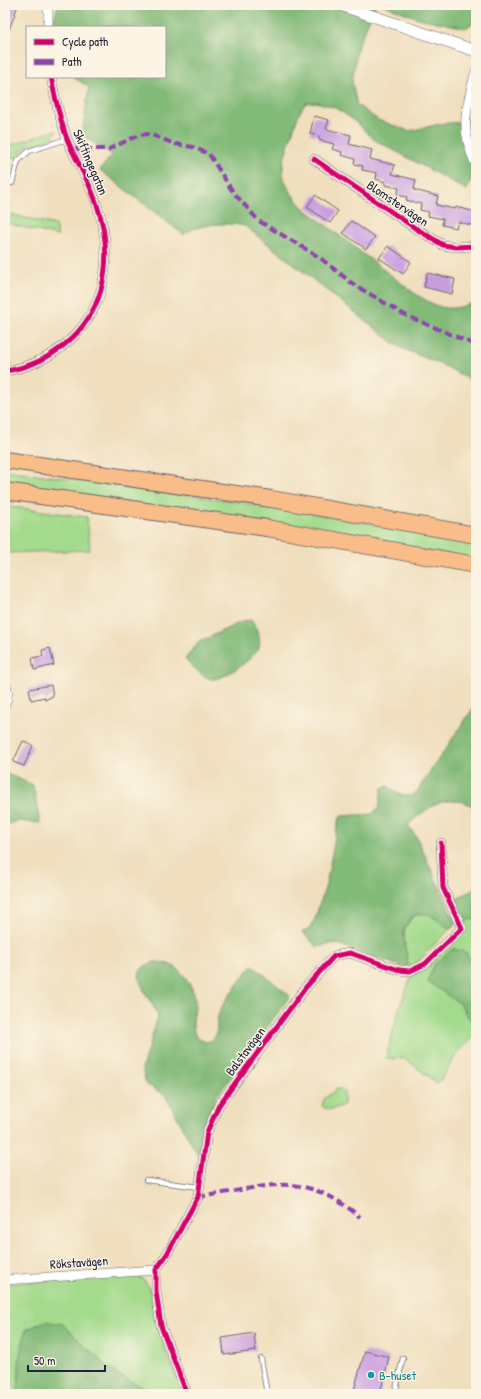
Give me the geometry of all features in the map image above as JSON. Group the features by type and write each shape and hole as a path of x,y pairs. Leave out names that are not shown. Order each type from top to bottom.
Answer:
{"highway":[{"path":"5,460 271,499 476,535"},
{"path":"5,491 267,528 476,565"}],"street":[{"path":"48,5 48,26"},
{"path":"340,5 476,51"},
{"path":"476,74 464,122 466,139 476,165"},
{"name":"Skiftingegatan","path":"5,371 42,361 62,348 84,325 103,284 107,252 106,235 97,204 67,139 56,104 51,78"},
{"name":"Blomstervägen","path":"314,159 433,239 443,244 456,247 476,246"},
{"path":"5,683 8,696 5,704"},
{"name":"Balstavägen","path":"156,1270 198,1197 207,1132 219,1105 306,988 334,956 350,953 399,970 410,971 425,964 462,928 443,888 441,843"},
{"path":"156,1270 156,1291 161,1326 187,1394"},
{"name":"Rökstavägen","path":"5,1280 156,1270"}],"lane":[{"path":"12,183 18,162 29,151 67,139"},
{"path":"146,1180 199,1187"},
{"path":"395,1394 403,1358"},
{"path":"261,1359 267,1394"}],"green space":[{"path":"58,5 376,5 358,45 352,82 357,105 378,120 409,131 440,124 470,121 476,115 476,169 467,190 375,140 351,118 334,107 316,102 306,103 301,110 283,164 284,179 293,196 301,206 414,293 430,303 444,308 457,307 476,302 476,383 447,367 399,347 245,226 213,224 196,228 184,235 100,170 112,155 82,135 89,87 75,78 166,78 166,26 54,26 53,23"},
{"path":"384,5 476,5 476,21 466,28 418,18"},
{"path":"57,130 51,139 25,147 16,158 5,155 5,147"},
{"path":"5,213 55,225 58,236 5,223"},
{"path":"5,470 241,502 418,532 476,544 476,559 5,483"},
{"path":"5,506 87,517 90,550 5,553"},
{"path":"251,620 257,630 260,642 258,649 250,658 230,673 217,678 208,678 201,674 185,659 199,642 243,621"},
{"path":"476,704 476,808 466,803 457,801 439,803 423,812 408,825 416,836 456,924 450,929 429,914 417,914 411,918 403,931 408,966 400,966 335,943 317,947 302,932 309,929 314,921 326,885 338,822 341,816 372,814 379,808 382,788 387,786 400,794 409,796 415,794"},
{"path":"5,773 33,785 40,823 18,821 5,825"},
{"path":"476,888 476,919 466,920 455,900"},
{"path":"429,913 450,929 414,965 408,966 404,939 407,924 411,918"},
{"path":"476,919 476,986 473,964 466,953 453,949 445,992 459,1003 476,1028 476,1033 457,1054 440,1081 437,1083 406,1059 386,1058 399,1009 411,977 464,929 466,920"},
{"path":"453,949 466,952 473,970 476,989 476,1028 459,1003 427,981 435,964"},
{"path":"155,962 168,964 177,968 188,981 194,997 195,1005 193,1026 195,1034 197,1037 206,1042 214,1038 217,1032 217,1018 220,1010 252,965 290,996 216,1097 206,1119 198,1155 165,1095 146,1084 142,1068 158,1017 142,986 140,972 145,966"},
{"path":"337,1089 341,1089 344,1092 344,1104 330,1109 322,1106 324,1099"},
{"path":"135,1276 143,1279 149,1287 155,1317 165,1350 183,1394 146,1388 131,1381 102,1362 63,1324 20,1354 18,1394 5,1394 5,1284"},
{"path":"45,1321 63,1324 115,1374 138,1385 165,1394 18,1394 20,1354 26,1330"}],"building":[{"path":"5,5 18,5 6,38 5,37"},
{"path":"314,116 329,120 326,129 351,135 349,144 372,150 370,159 395,165 392,174 416,180 414,190 438,196 436,205 455,209 456,207 476,212 476,226 458,222 456,228 442,225 443,219 428,216 429,212 420,210 421,204 406,200 407,197 397,195 399,188 385,185 385,182 376,179 377,173 362,170 363,166 354,164 355,159 341,155 342,152 332,149 334,144 319,140 319,136 310,134"},
{"path":"315,195 338,211 330,223 307,207"},
{"path":"351,221 375,237 366,249 343,233"},
{"path":"388,246 411,262 403,274 379,258"},
{"path":"427,273 455,279 452,294 424,287"},
{"path":"50,648 54,665 34,670 32,658 43,656 42,650"},
{"path":"51,685 53,696 45,700 45,697 31,700 29,689"},
{"path":"23,741 33,746 24,766 13,762"},
{"path":"254,1333 256,1351 224,1355 222,1338"},
{"name":"B-huset","path":"365,1351 389,1357 380,1394 353,1394"}],"marked path":[{"path":"72,149 109,149 139,135 149,134 175,144 193,147 209,154 233,192 259,221 319,257 353,284 405,315 476,345"},
{"path":"198,1197 264,1186 301,1186 339,1201 360,1217"}],"cycle path":[{"path":"5,371 26,366 44,359 61,348 76,334 87,320 95,305 101,289 104,273 106,256 102,222 91,188 67,139 51,78"},
{"path":"314,159 415,228 443,245 456,247 476,246"},
{"path":"187,1394 161,1326 156,1291 156,1270 167,1254 198,1197 207,1132 219,1105 306,987 334,956 350,953 399,970 410,971 425,964 462,928 443,888 441,843"}],"place":[{"name":"B-huset","path":"371,1375"}]}
